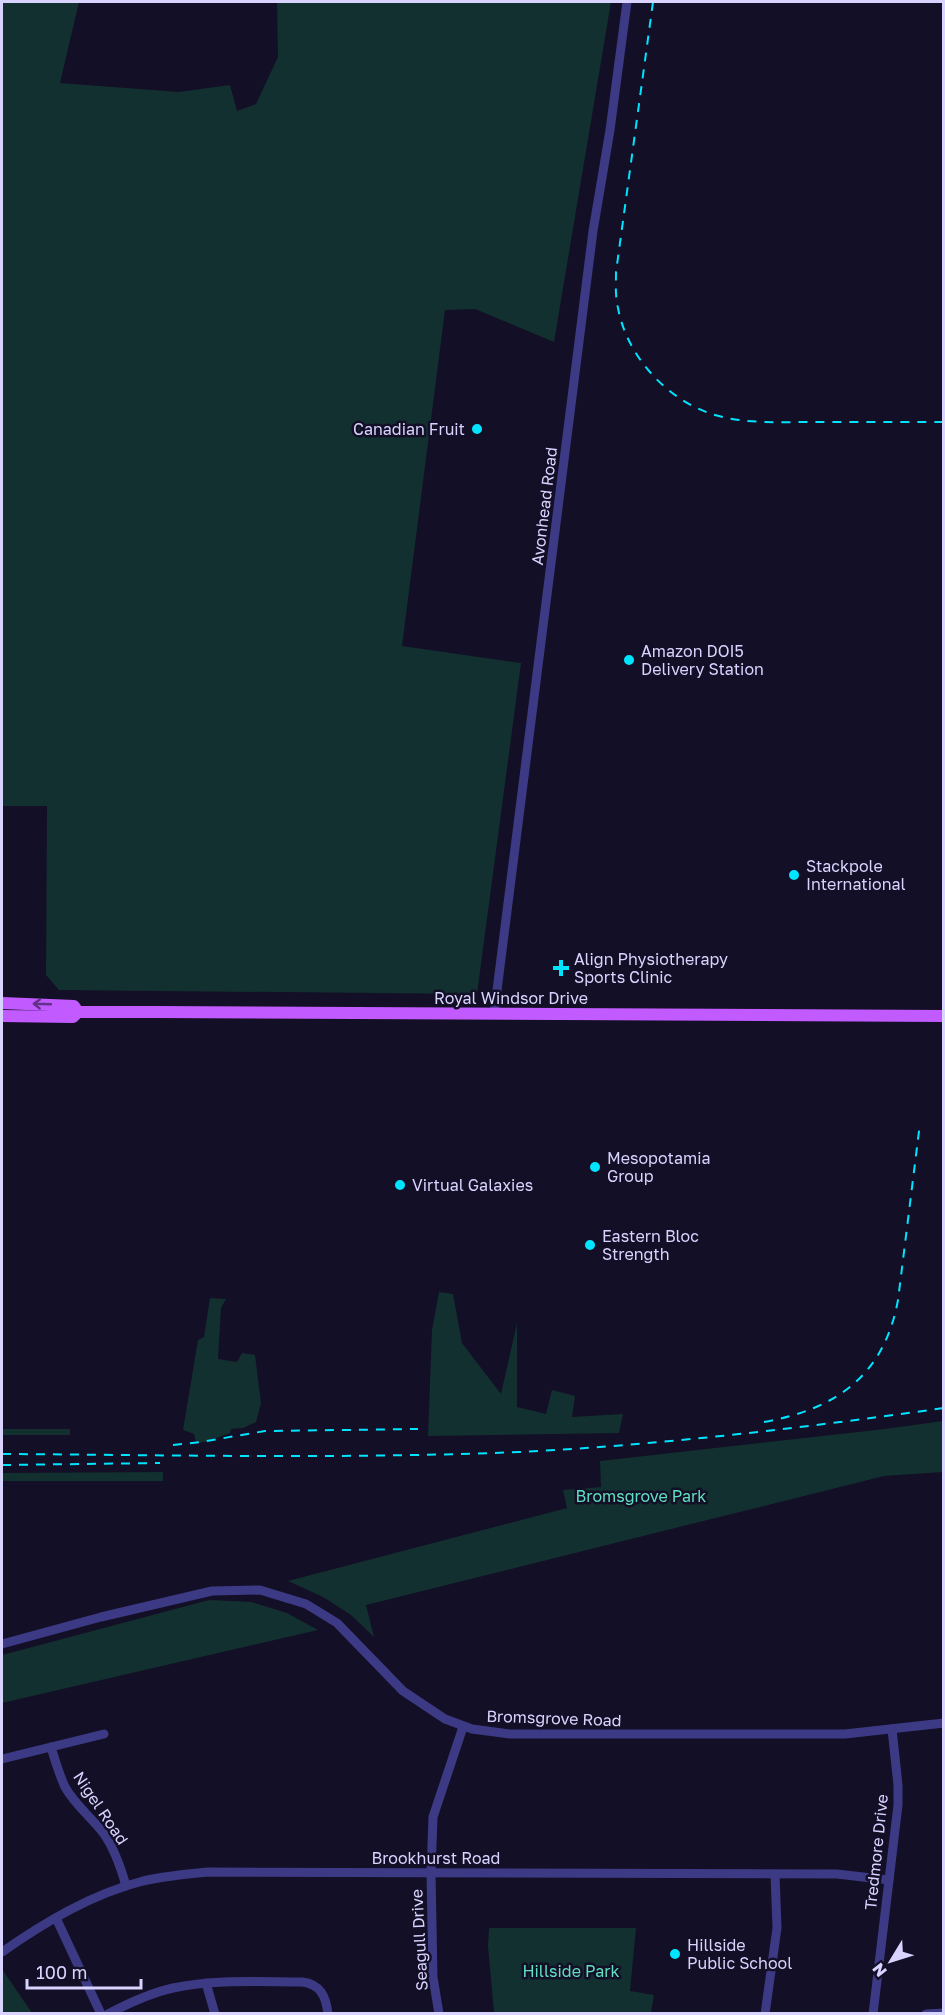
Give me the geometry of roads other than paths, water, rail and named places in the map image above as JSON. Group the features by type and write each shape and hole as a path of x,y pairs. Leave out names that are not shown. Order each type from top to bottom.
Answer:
{"main road":[{"name":"Royal Windsor Drive","path":"2,1004 74,1006 78,1012"},
{"name":"Royal Windsor Drive","path":"2,1016 73,1017 78,1012 944,1016"}],"street":[{"name":"Avonhead Road","path":"494,1014 593,231 610,130 627,2"},
{"name":"Bromsgrove Road","path":"2,1644 101,1617 212,1591 260,1590 306,1604 337,1623 403,1691 445,1719 463,1727 510,1734 835,1734 944,1723"},
{"name":"Seagull Drive","path":"439,2013 433,1977 431,1873 433,1817 463,1727"},
{"name":"Tredmore Drive","path":"873,2013 898,1805 892,1729"},
{"path":"2,1759 104,1734"},
{"name":"Nigel Road","path":"51,1747 65,1787 81,1810 103,1833 119,1862 126,1886"},
{"name":"Brookhurst Road","path":"2,1952 87,1901 126,1886 165,1877 208,1872 837,1874 889,1880"},
{"path":"765,2013 777,1928 775,1874"},
{"path":"56,1918 101,2013"},
{"path":"206,1983 215,2013"},
{"path":"108,2013 152,1994 206,1983 312,1983 319,1988 328,2013"},
{"path":"926,2013 944,2013"}],"railway":[{"path":"653,2 616,272 618,308 630,343 640,360 652,375 681,399 726,418 774,422 944,422"},
{"path":"764,1422 790,1416 834,1398 853,1385 868,1369 881,1349 891,1327 898,1300 920,1123"},
{"path":"2,1454 325,1456 519,1452 732,1435 944,1408"},
{"path":"173,1445 265,1431 418,1429"},
{"path":"2,1465 160,1463"}],"place":[{"name":"Canadian Fruit","path":"477,429"},
{"name":"Amazon DOI5 Delivery Station","path":"629,660"},
{"name":"Stackpole International","path":"794,875"},
{"name":"Align Physiotherapy Sports Clinic","path":"561,968"},
{"name":"Mesopotamia Group","path":"595,1167"},
{"name":"Virtual Galaxies","path":"400,1185"},
{"name":"Eastern Bloc Strength","path":"590,1245"},
{"name":"Hillside Public School","path":"675,1954"}],"park label":[{"name":"Bromsgrove Park","path":"641,1496"},
{"name":"Hillside Park","path":"571,1971"}]}
